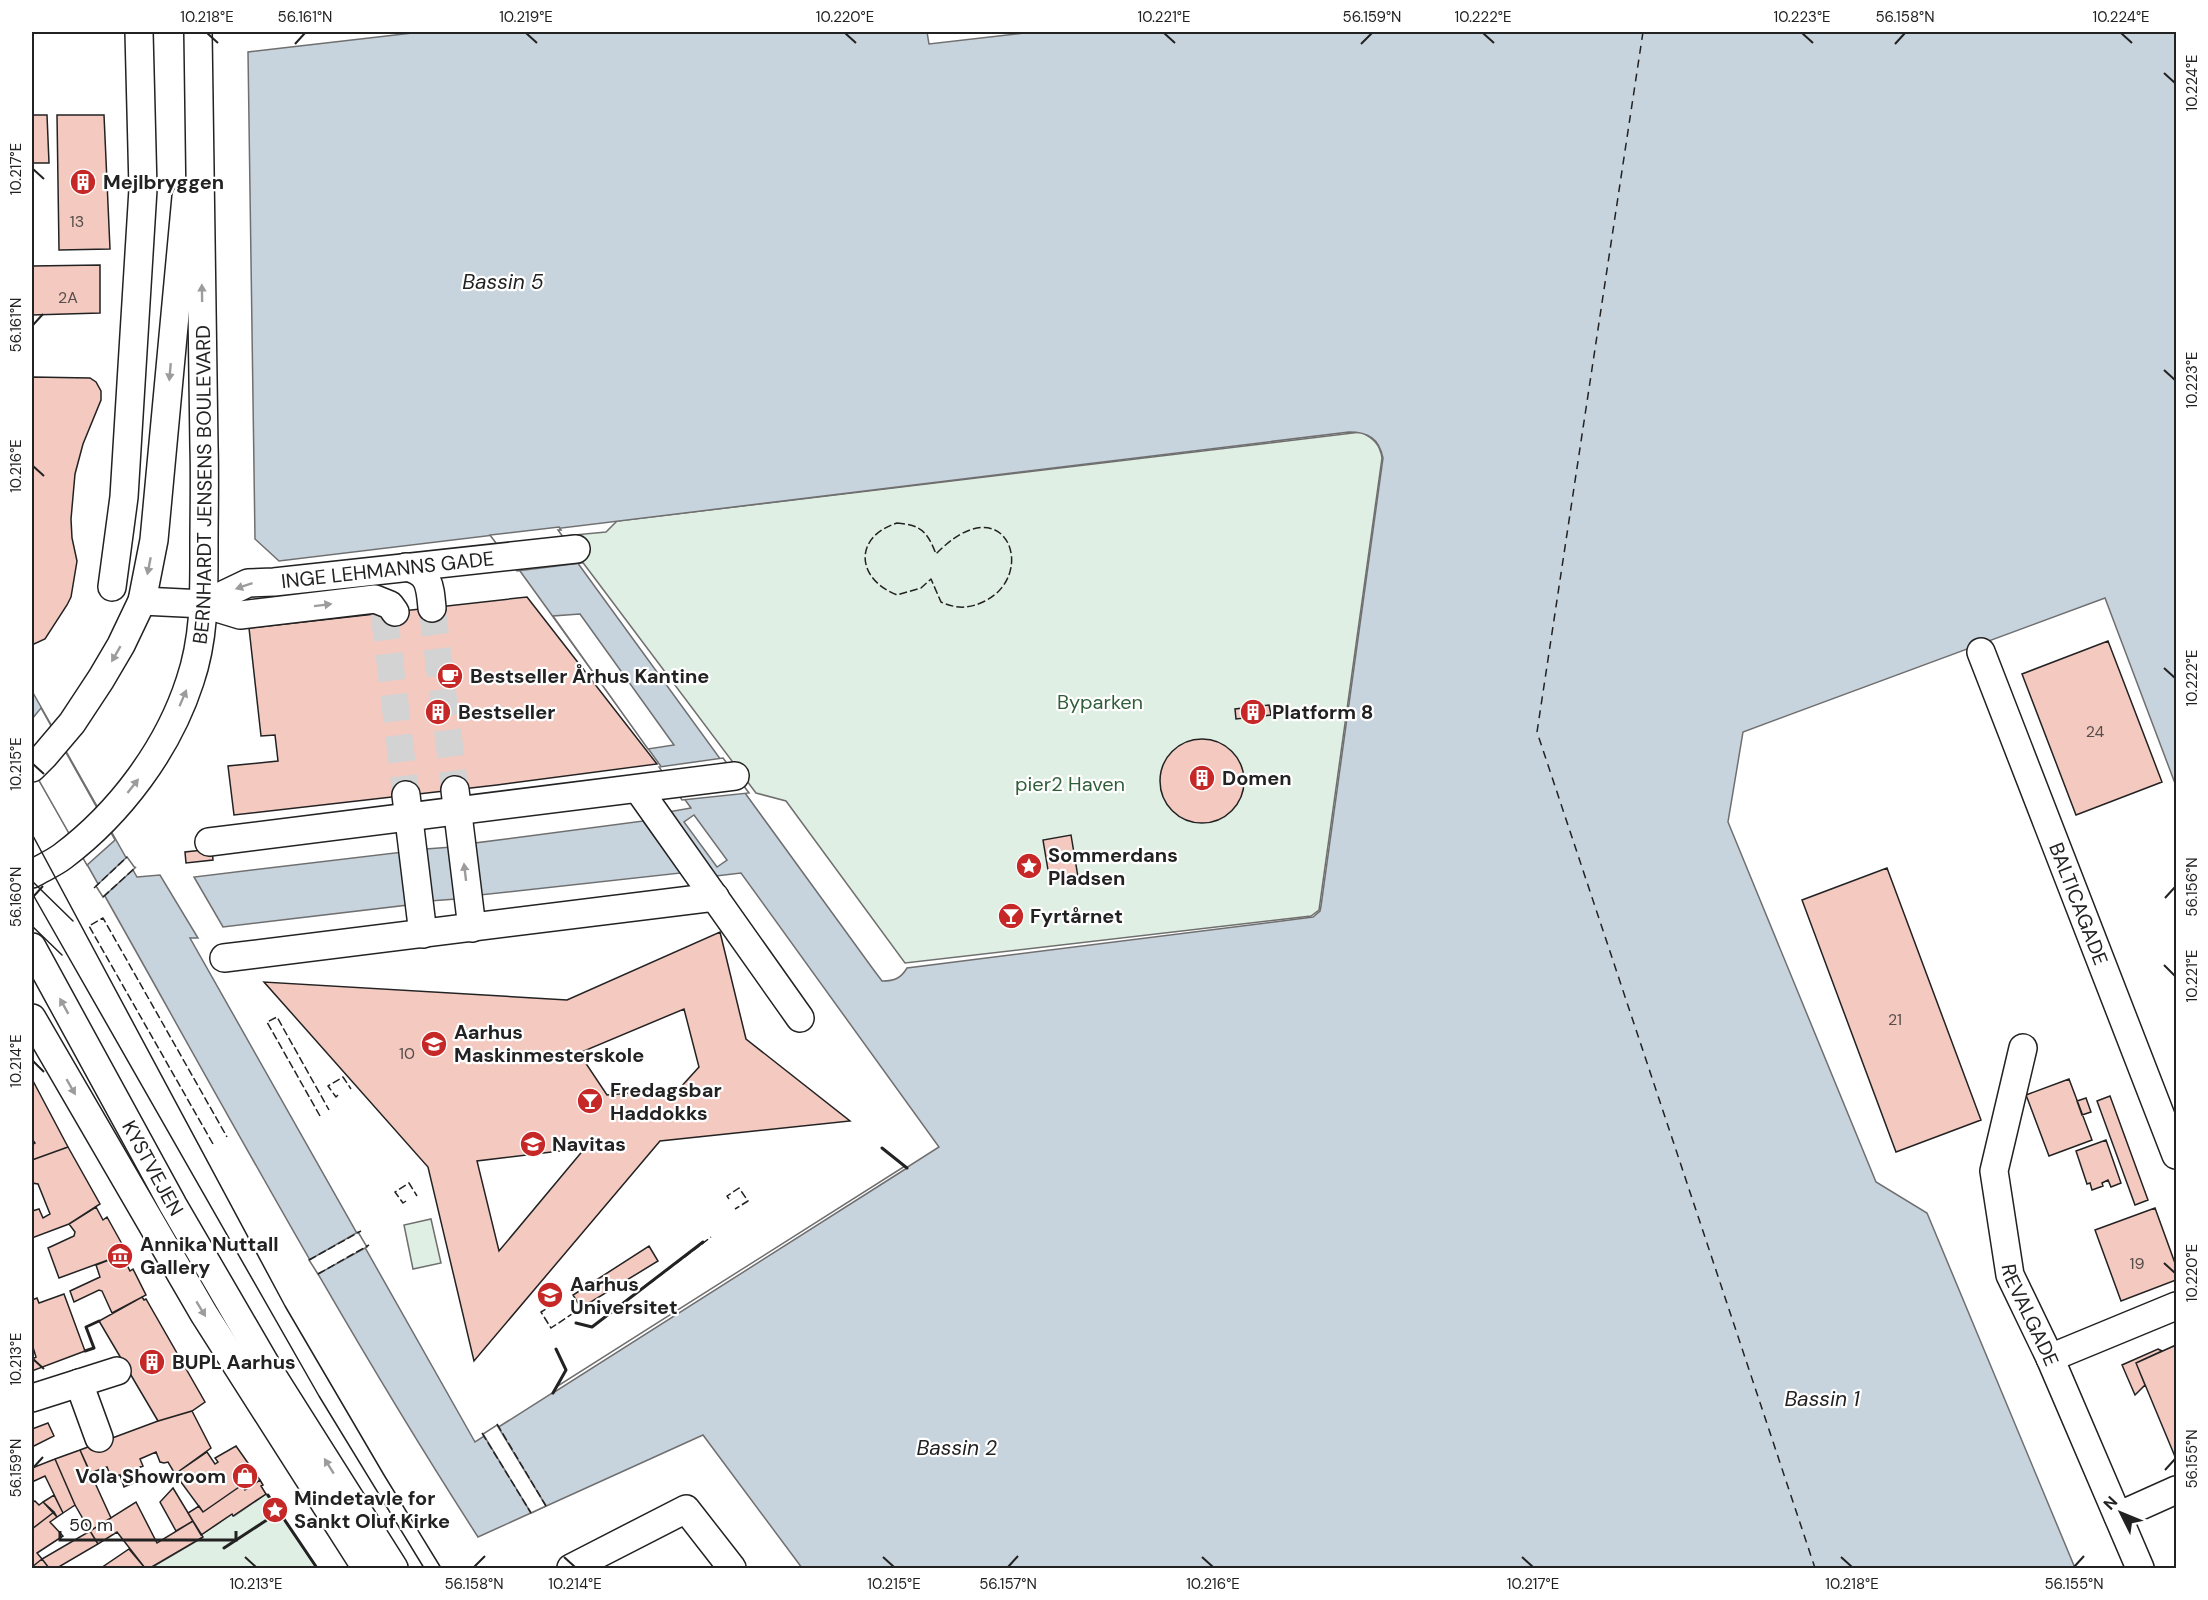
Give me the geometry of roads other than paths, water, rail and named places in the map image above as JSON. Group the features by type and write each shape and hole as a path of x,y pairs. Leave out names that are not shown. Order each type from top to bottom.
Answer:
{"street":[{"path":"112,587 124,497 143,189 139,32"},
{"name":"BERNHARDT JENSENS BOULEVARD","path":"32,768 60,738 101,679 121,645 142,601 154,540 188,171 186,32"},
{"name":"BERNHARDT JENSENS BOULEVARD","path":"32,874 62,857 105,818 140,776 175,717 190,683 197,656 204,604 204,354 198,32"},
{"name":"INGE LEHMANNS GADE","path":"204,604 248,583 576,549"},
{"name":"INGE LEHMANNS GADE","path":"142,601 204,604 240,615 375,599 403,608 428,582 416,569 406,567"},
{"name":"BALTICAGADE","path":"1981,652 2176,1155"},
{"path":"209,842 408,806 638,789 735,777"},
{"path":"638,789 800,1018"},
{"path":"456,801 472,928"},
{"path":"408,806 423,934"},
{"path":"224,958 716,897"},
{"name":"KYSTVEJEN","path":"32,947 173,1205 272,1375 394,1569"},
{"name":"KYSTVEJEN","path":"32,1018 42,1060 366,1569"},
{"name":"REVALGADE","path":"2023,1048 1994,1171 2010,1275 2050,1358 2140,1569"},
{"path":"2050,1358 2176,1306"},
{"path":"32,1398 117,1371"},
{"path":"79,1383 99,1438"},
{"path":"2118,1516 2176,1490"},
{"path":"571,1569 686,1509 732,1569"}],"water":[{"path":"421,32 927,32 929,44 1033,32 2176,32 2176,786 2105,598 1743,732 1728,822 1876,1182 1927,1213 2075,1568 802,1568 703,1435 478,1537 361,1348 305,1252 32,768 32,691 137,877 160,875 198,938 190,938 475,1442 939,1147 741,873 716,876 668,812 691,808 494,535 279,561 255,539 248,52","holes":["1356,432 1372,438 1379,446 1383,458 1320,911 1313,917 907,968 900,977 891,980 882,981 873,969 553,529"]},
{"path":"643,821 681,873 480,895 475,843"},
{"path":"452,847 456,899 430,901 426,849"},
{"path":"403,852 408,905 223,927 194,877"}],"tunnel":[{"path":"432,608 455,790"},
{"path":"384,613 406,795"}],"tram line":[{"path":"32,834 285,1306 441,1568"},
{"path":"32,881 73,921"},
{"path":"32,893 319,1396 424,1568"},
{"path":"32,926 62,955"}],"place":[{"name":"Mejlbryggen","path":"83,182"},
{"name":"Bestseller Århus Kantine","path":"450,676"},
{"name":"Bestseller","path":"438,712"},
{"name":"Platform 8","path":"1253,712"},
{"name":"Domen","path":"1202,778"},
{"name":"Sommerdans Pladsen","path":"1029,866"},
{"name":"Fyrtårnet","path":"1011,916"},
{"name":"Aarhus Maskinmesterskole","path":"434,1044"},
{"name":"Fredagsbar Haddokks","path":"590,1101"},
{"name":"Navitas","path":"533,1144"},
{"name":"Annika Nuttall Gallery","path":"120,1256"},
{"name":"Aarhus Universitet","path":"550,1295"},
{"name":"BUPL Aarhus","path":"152,1362"},
{"name":"Vola Showroom","path":"245,1476"},
{"name":"Mindetavle for Sankt Oluf Kirke","path":"275,1510"}],"water label":[{"name":"Bassin 5","path":"503,282"},
{"name":"Bassin 1","path":"1822,1399"},
{"name":"Bassin 2","path":"957,1448"}],"park label":[{"name":"Byparken","path":"1100,702"},
{"name":"pier2 Haven","path":"1070,784"}]}
